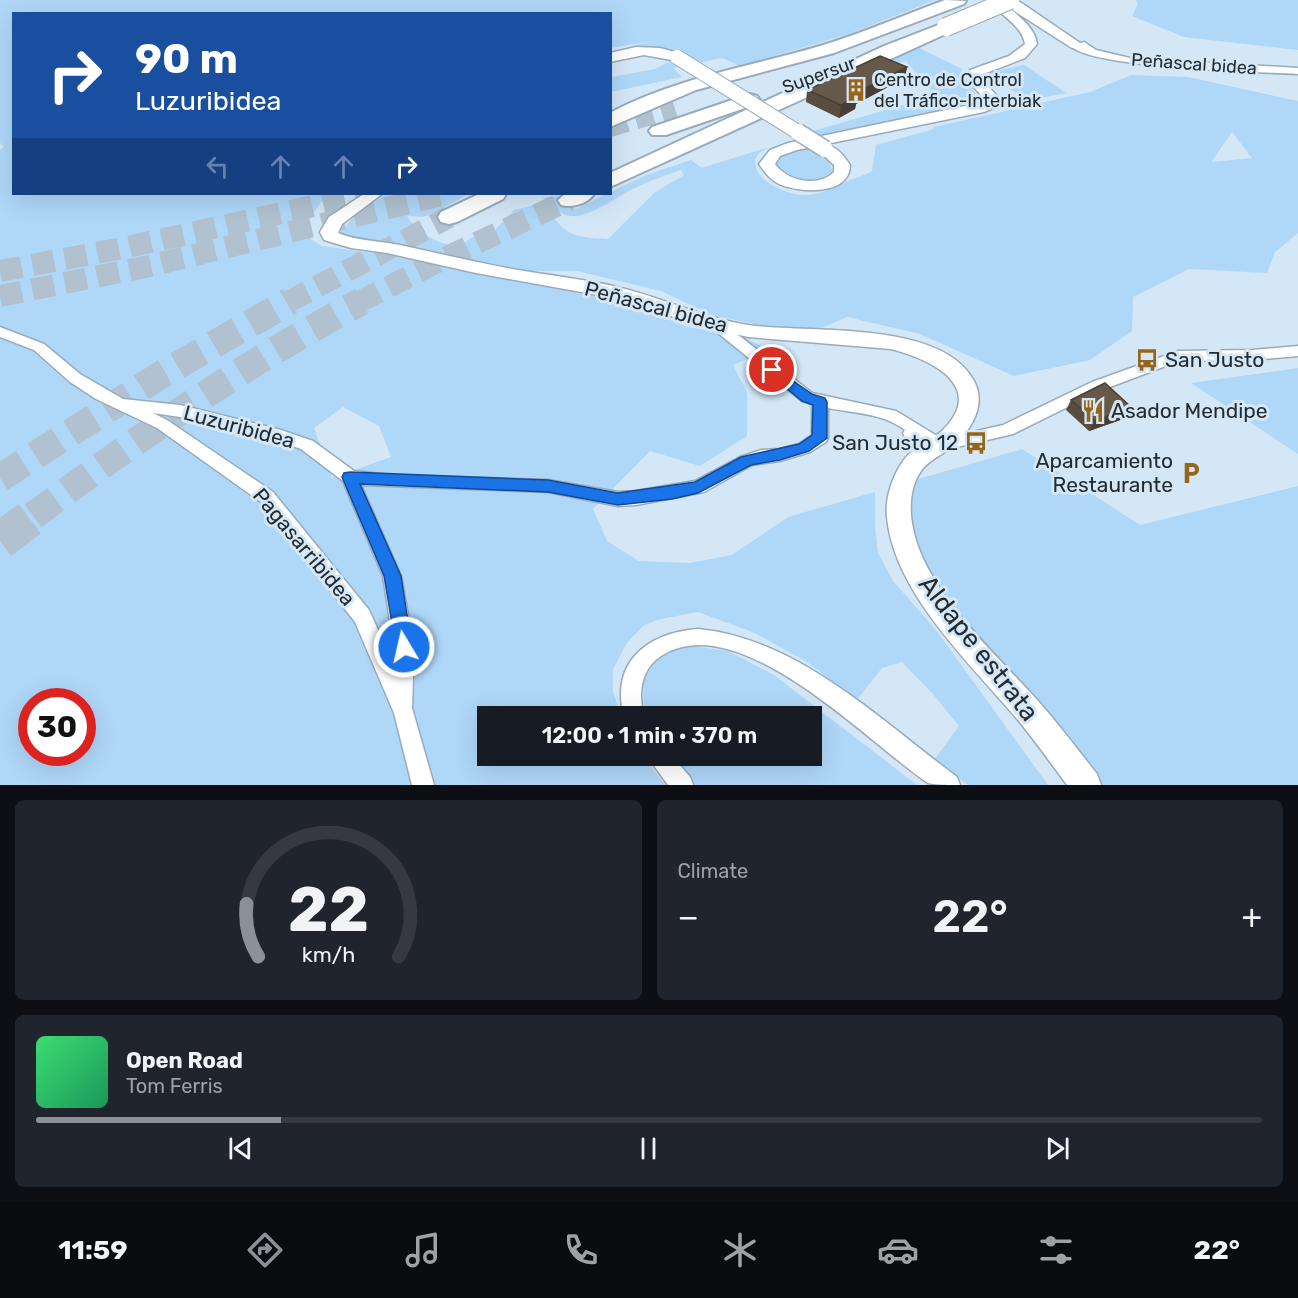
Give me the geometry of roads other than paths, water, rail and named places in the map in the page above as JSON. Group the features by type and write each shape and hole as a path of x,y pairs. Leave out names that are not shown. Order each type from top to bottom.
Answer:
{"highway":[{"name":"Supersur","path":"658,131 908,44 1005,0"},
{"name":"Supersur","path":"675,109 804,65 959,1"},
{"path":"612,120 645,101 672,91 829,48 929,13"},
{"path":"612,180 908,44"},
{"path":"449,217 493,195"}],"street":[{"name":"Peñascal bidea","path":"1005,0 1084,48 1130,61 1298,71"},
{"path":"612,57 649,50 677,57 814,142 825,149 836,157 842,164 843,170 831,182 819,185 795,185 785,181 773,174 767,164 775,153 793,146 814,142 972,111 991,104 991,97 974,79 975,73 1015,58 1028,51 1031,44 1030,37 1019,22 1001,8 999,3 1005,0"},
{"name":"Peñascal bidea","path":"373,195 335,221 330,227 330,236 488,270 621,294 718,326 752,331 889,342 917,348 943,359 958,372 967,387 970,403 964,421 931,450"},
{"path":"718,326 807,397 820,402 885,412 906,420 931,450 1007,430 1097,386 1178,356 1252,355 1298,351"},
{"name":"Pagasarribidea","path":"0,332 39,347 75,378 117,404 162,424 267,497 362,616 404,713 423,785"},
{"path":"404,713 404,647 392,576 350,477 548,486 618,499 672,493 698,487 746,461 804,448 820,438 820,402"},
{"name":"Luzuribidea","path":"117,404 180,411 275,434 307,445 350,477"},
{"name":"Aldape estrata","path":"931,450 913,464 899,498 902,540 912,562 926,588 949,619 1032,715 1086,785"},
{"path":"630,706 633,673 649,653 676,639 704,637 753,649 787,665 838,700 948,785"},
{"path":"666,766 682,785"}],"tunnel":[{"path":"612,127 675,109"},
{"path":"0,271 123,248 363,195"},
{"path":"0,296 145,267 442,195"},
{"path":"359,302 453,254 569,200"},
{"path":"288,302 449,217"},
{"path":"0,478 164,373 290,301"},
{"path":"33,516 235,375 362,301"},
{"path":"0,541 36,514"}],"place":[{"name":"Centro de Control del Tráfico-Interbiak","path":"856,90"},
{"name":"San Justo","path":"1147,360"},
{"name":"Asador Mendipe","path":"1093,411"},
{"name":"San Justo 12","path":"976,443"},
{"name":"Aparcamiento Restaurante","path":"1191,473"}]}
